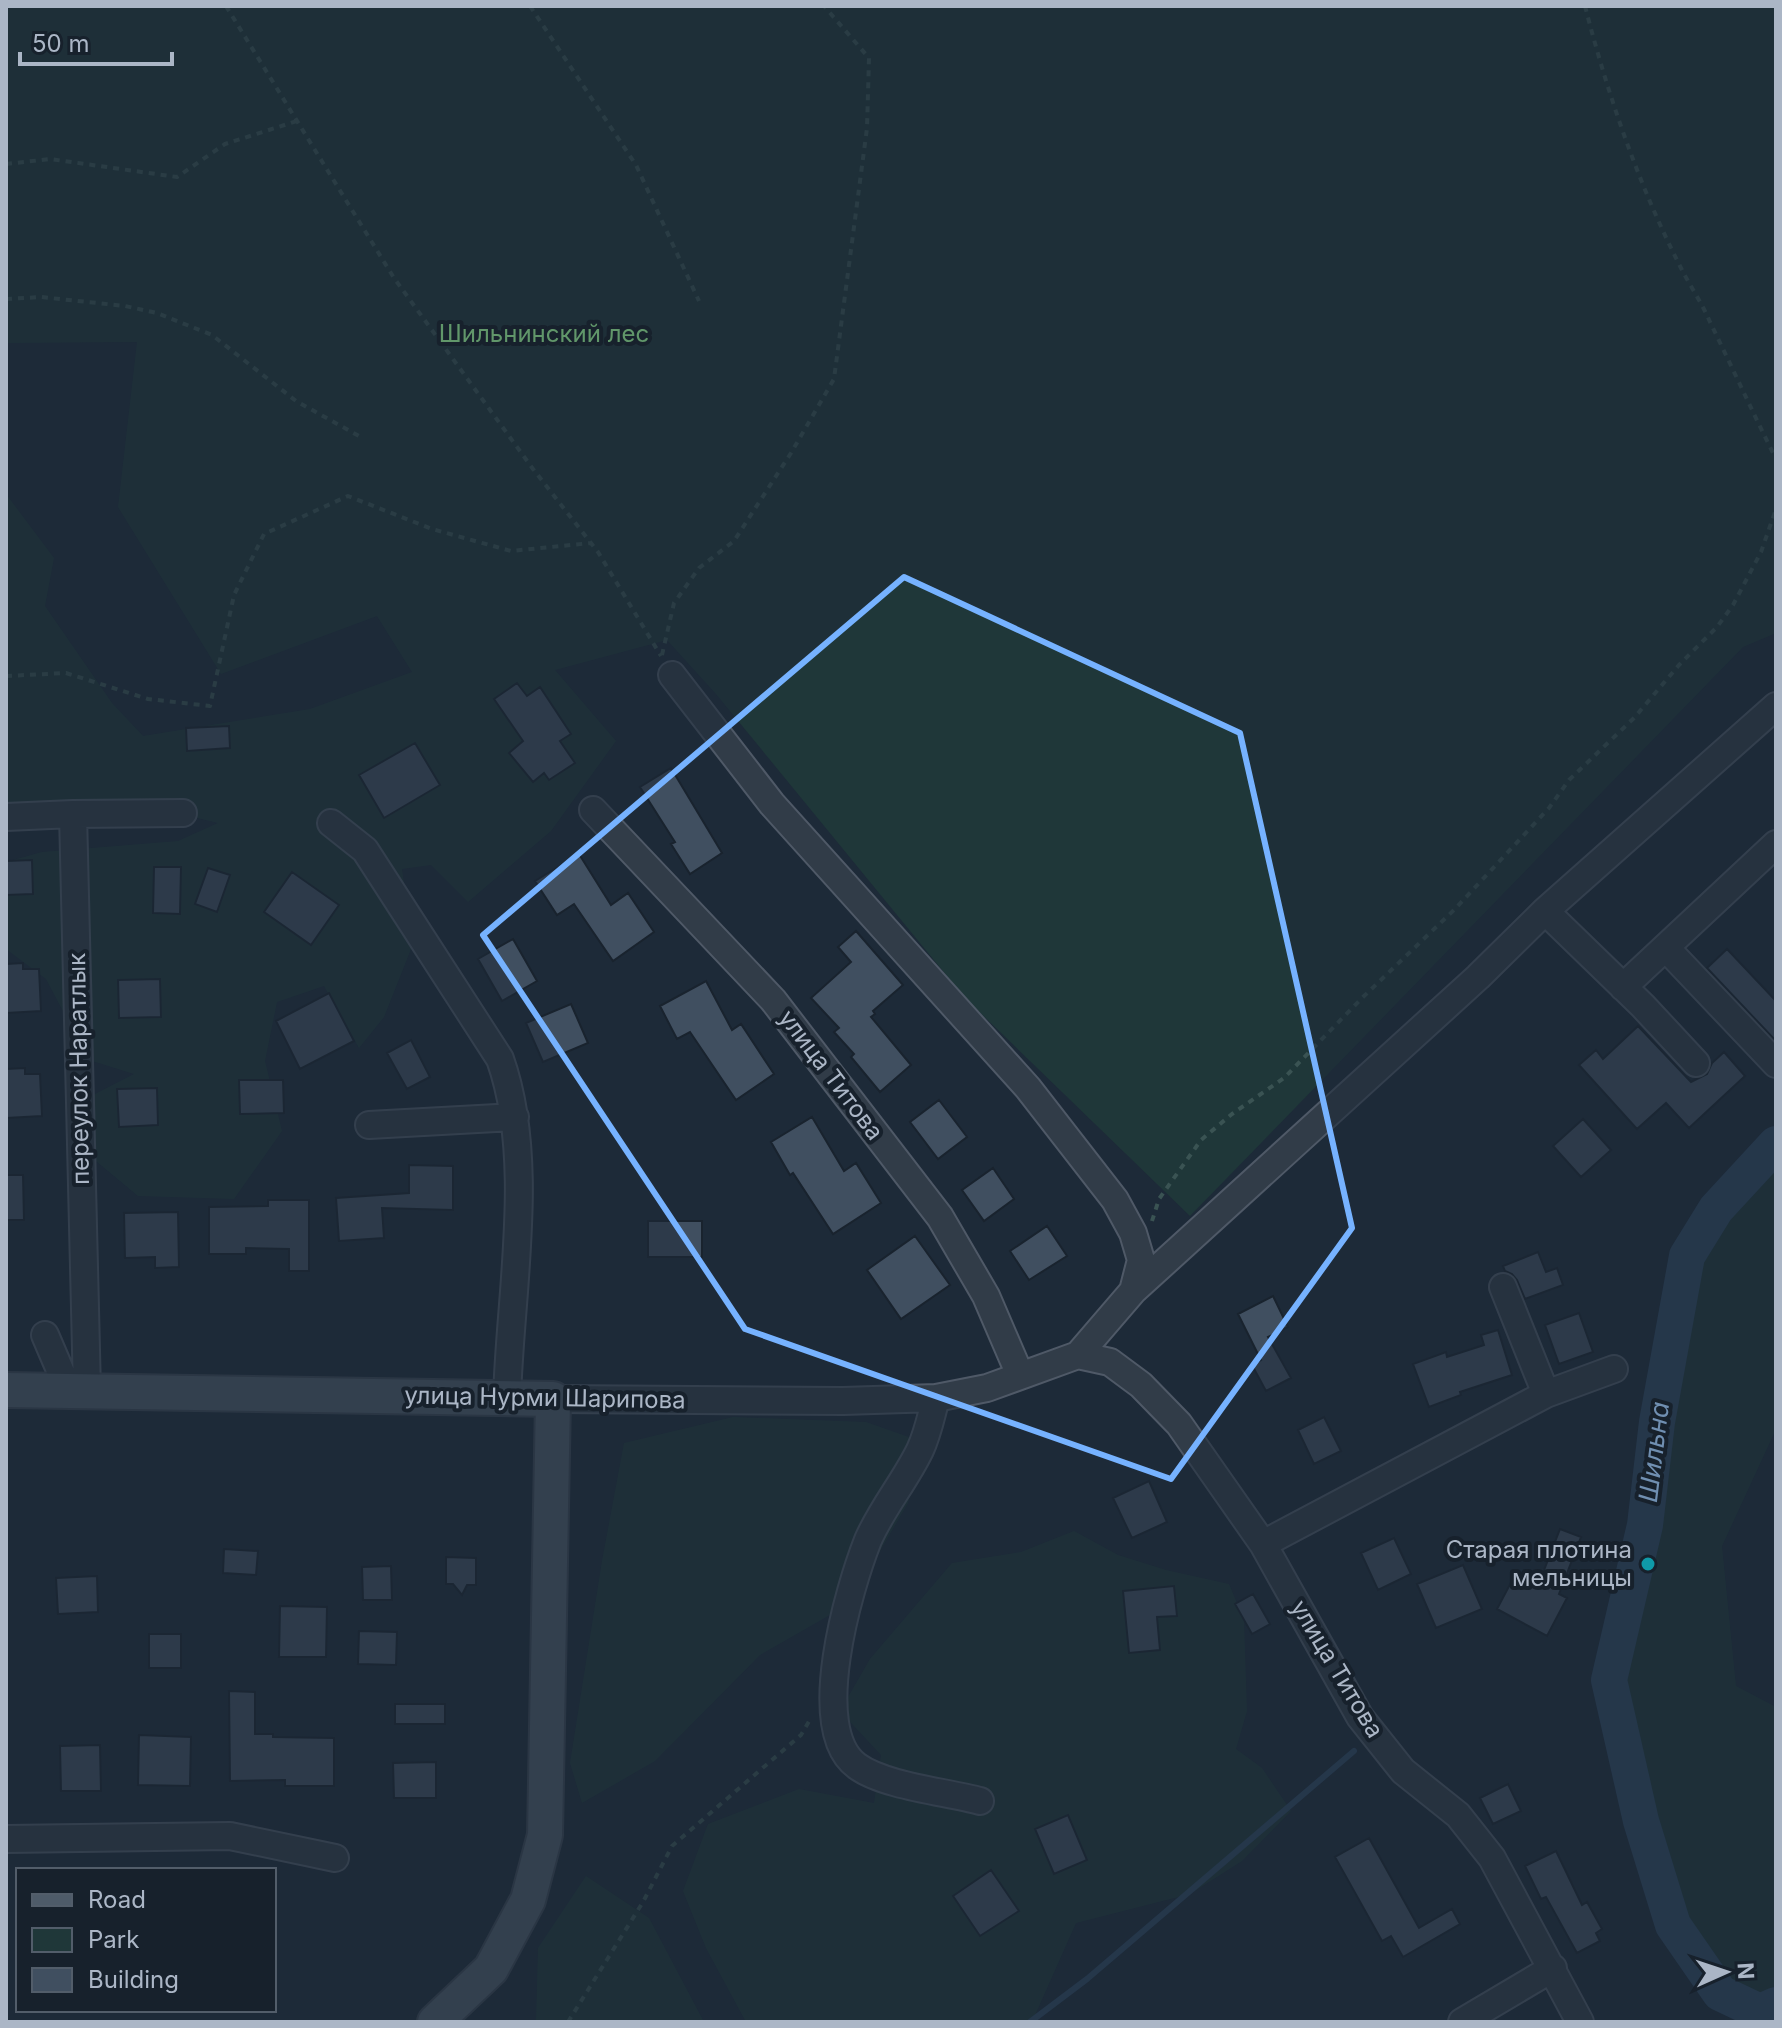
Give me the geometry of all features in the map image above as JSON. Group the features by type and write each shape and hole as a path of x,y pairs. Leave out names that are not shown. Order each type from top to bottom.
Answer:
{"main road":[{"name":"улица Нурми Шарипова","path":"6,1390 553,1399"},
{"path":"435,2022 491,1969 528,1900 545,1835 553,1399"}],"street":[{"path":"667,666 772,804 1028,1088 1115,1200 1133,1233 1141,1260 1133,1291"},
{"path":"1078,1355 1133,1291 1478,977 1545,911 1776,706"},
{"name":"улица Титова","path":"593,810 773,1000 940,1217 986,1296 1020,1375"},
{"path":"6,817 183,813"},
{"name":"переулок Наратлык","path":"73,814 78,1391"},
{"path":"331,823 365,850 500,1059 511,1090 518,1191 507,1398"},
{"path":"1623,987 1776,844"},
{"path":"1545,911 1696,1063"},
{"path":"1666,948 1776,1064"},
{"path":"369,1125 515,1117"},
{"path":"1503,1287 1546,1394"},
{"path":"45,1335 78,1391"},
{"name":"улица Титова","path":"1078,1355 1110,1362 1141,1385 1179,1424 1263,1544 1360,1717 1403,1771 1458,1815 1492,1858 1580,2022"},
{"name":"улица Нурми Шарипова","path":"553,1399 843,1401 936,1398 987,1388 1078,1355"},
{"path":"1263,1544 1546,1394 1614,1369"},
{"path":"936,1398 920,1450 887,1502 868,1540 839,1644 833,1682 837,1737 857,1766 905,1783 980,1801"},
{"path":"6,1839 230,1836 335,1858"},
{"path":"1462,2022 1553,1968"}],"path":[{"path":"226,6 394,278 591,543 667,666"},
{"path":"530,6 636,165 699,301"},
{"path":"667,666 674,603 699,568 734,541 834,379 867,128 869,58 824,6"},
{"path":"1585,6 1614,107 1653,208 1776,459"},
{"path":"6,164 50,159 177,177 225,144 297,121"},
{"path":"6,299 41,297 125,306 157,313 212,335 296,401 359,436"},
{"path":"6,676 66,673 148,699 210,706 234,595 264,534 348,496 432,529 511,551 591,543"},
{"path":"1141,1260 1159,1199 1201,1140 1284,1078 1454,910 1549,808 1569,780 1634,718 1679,665 1717,627 1733,605 1761,552 1776,509"},
{"path":"568,2022 643,1902 672,1846 801,1735 833,1682"}],"highlighted area":[{"path":"904,577 1240,733 1352,1228 1171,1479 745,1329 483,935"}],"green space":[{"name":"Шильнинский лес","path":"6,6 1776,6 1776,633 1743,647 1190,1216 965,998 716,694 667,640 555,670 616,741 551,831 468,902 431,865 402,869 413,944 384,1017 359,1048 324,986 277,1002 265,1061 282,1131 234,1199 138,1196 96,1161 66,1109 134,1074 89,1060 46,979 6,949 6,862 42,852 178,841 218,823 177,813 6,817 6,494 54,558 45,606 112,703 143,736 310,709 412,672 377,616 221,674 118,507 137,342 6,343"},
{"path":"1776,1144 1776,1429 1722,1546 1736,1686 1776,1707 1776,2005 1760,2012 1720,1993 1673,1925 1641,1821 1609,1680 1645,1525 1657,1422 1687,1256 1716,1209"},
{"path":"733,1417 866,1422 923,1442 908,1503 849,1604 760,1655 655,1761 582,1803 570,1763 624,1443"},
{"path":"1074,1531 1118,1555 1229,1584 1244,1620 1247,1711 1236,1749 1262,1768 1291,1811 1242,1861 1190,1894 1076,1923 1032,2022 746,2022 706,1948 683,1891 708,1824 799,1789 874,1803 881,1755 840,1711 870,1659 952,1563 1021,1552"},
{"path":"586,1876 649,1918 704,2022 536,2022 538,1948"}],"building":[{"path":"517,683 527,696 540,687 571,734 560,741 575,763 549,780 544,773 533,782 509,753 523,741 494,699"},
{"path":"229,726 230,748 187,751 186,728"},
{"path":"415,743 440,785 384,818 359,775"},
{"path":"671,768 722,853 690,874 671,844 675,842 640,787"},
{"path":"579,854 611,905 628,893 654,932 613,961 574,904 557,915 535,881"},
{"path":"32,860 33,894 6,895 6,861"},
{"path":"154,867 181,867 180,914 153,913"},
{"path":"208,868 230,875 217,912 195,904"},
{"path":"292,872 339,905 311,945 264,912"},
{"path":"856,931 903,985 873,1011 875,1014 871,1017 911,1065 880,1092 851,1057 854,1054 834,1032 839,1028 811,998 851,962 838,947"},
{"path":"513,939 537,981 502,1001 478,959"},
{"path":"1727,949 1776,1001 1776,1041 1707,968"},
{"path":"23,963 23,969 39,969 41,1011 6,1013 6,964"},
{"path":"160,979 161,1017 119,1018 118,980"},
{"path":"706,981 732,1030 741,1024 774,1074 736,1100 690,1032 677,1039 660,1006"},
{"path":"329,993 354,1041 300,1069 276,1021"},
{"path":"571,1004 588,1043 543,1062 526,1023"},
{"path":"1638,1026 1691,1082 1707,1074 1712,1063 1724,1052 1745,1076 1689,1128 1666,1103 1637,1129 1579,1065 1596,1050 1603,1059"},
{"path":"411,1040 430,1077 407,1089 387,1053"},
{"path":"25,1068 25,1074 40,1074 42,1116 6,1118 6,1069"},
{"path":"239,1080 283,1080 284,1113 240,1114"},
{"path":"157,1088 158,1125 119,1127 117,1089"},
{"path":"939,1100 967,1137 938,1159 910,1122"},
{"path":"812,1117 844,1171 856,1163 881,1203 833,1234 793,1173 790,1175 771,1142"},
{"path":"1583,1119 1611,1150 1581,1177 1553,1146"},
{"path":"409,1165 453,1166 453,1210 382,1208 384,1238 339,1241 336,1198 409,1193"},
{"path":"993,1168 1014,1199 984,1221 962,1190"},
{"path":"6,1175 23,1175 24,1220 6,1220"},
{"path":"268,1200 309,1200 309,1271 289,1271 289,1249 246,1248 246,1254 209,1254 209,1207 268,1206"},
{"path":"178,1212 179,1267 155,1268 155,1257 125,1258 124,1213"},
{"path":"648,1221 702,1221 702,1257 648,1257"},
{"path":"1047,1226 1067,1256 1029,1280 1010,1251"},
{"path":"915,1236 950,1285 901,1319 867,1270"},
{"path":"1538,1252 1546,1272 1557,1268 1563,1285 1525,1299 1517,1280 1503,1266"},
{"path":"1273,1296 1288,1327 1268,1337 1291,1378 1266,1391 1252,1365 1261,1360 1238,1314"},
{"path":"1579,1313 1593,1352 1559,1364 1545,1325"},
{"path":"1498,1330 1512,1375 1460,1392 1461,1395 1429,1407 1413,1364 1446,1352 1447,1357 1484,1345 1481,1335"},
{"path":"1324,1417 1341,1451 1314,1464 1298,1430"},
{"path":"1149,1481 1167,1522 1132,1538 1113,1498"},
{"path":"1560,1529 1581,1537 1559,1594 1567,1598 1547,1636 1497,1609 1517,1571 1539,1583"},
{"path":"1394,1538 1411,1574 1378,1590 1361,1553"},
{"path":"224,1549 258,1551 256,1575 223,1573"},
{"path":"446,1557 476,1558 476,1585 467,1585 462,1595 453,1584 446,1584"},
{"path":"1463,1565 1482,1609 1436,1628 1417,1584"},
{"path":"391,1566 392,1600 363,1600 362,1567"},
{"path":"97,1576 98,1612 58,1614 56,1578"},
{"path":"1174,1586 1177,1616 1157,1617 1160,1650 1129,1653 1123,1591"},
{"path":"1253,1594 1270,1624 1252,1634 1235,1604"},
{"path":"280,1606 327,1607 326,1657 279,1657"},
{"path":"359,1631 397,1632 396,1665 358,1664"},
{"path":"149,1634 181,1634 181,1668 149,1668"},
{"path":"229,1691 255,1692 255,1734 334,1738 334,1786 285,1786 285,1780 230,1781"},
{"path":"395,1704 445,1704 445,1724 395,1724"},
{"path":"139,1735 191,1737 190,1786 138,1785"},
{"path":"100,1745 101,1791 61,1791 60,1746"},
{"path":"436,1762 436,1798 394,1798 393,1763"},
{"path":"1508,1784 1521,1811 1493,1824 1480,1798"},
{"path":"1068,1815 1087,1860 1054,1874 1035,1829"},
{"path":"1369,1838 1419,1928 1452,1909 1460,1924 1403,1957 1391,1936 1382,1941 1335,1857"},
{"path":"1556,1851 1582,1905 1587,1902 1602,1929 1596,1933 1600,1941 1577,1953 1546,1897 1541,1899 1525,1866"},
{"path":"991,1870 1019,1911 980,1936 953,1896"}],"waterway":[{"name":"Шильна","path":"1776,1144 1716,1209 1687,1256 1657,1422 1645,1525 1609,1680 1641,1821 1673,1925 1720,1993 1760,2012 1776,2005"},
{"path":"1030,2022 1087,1979 1354,1751"}],"place":[{"name":"Старая плотина мельницы","path":"1648,1564"}]}
